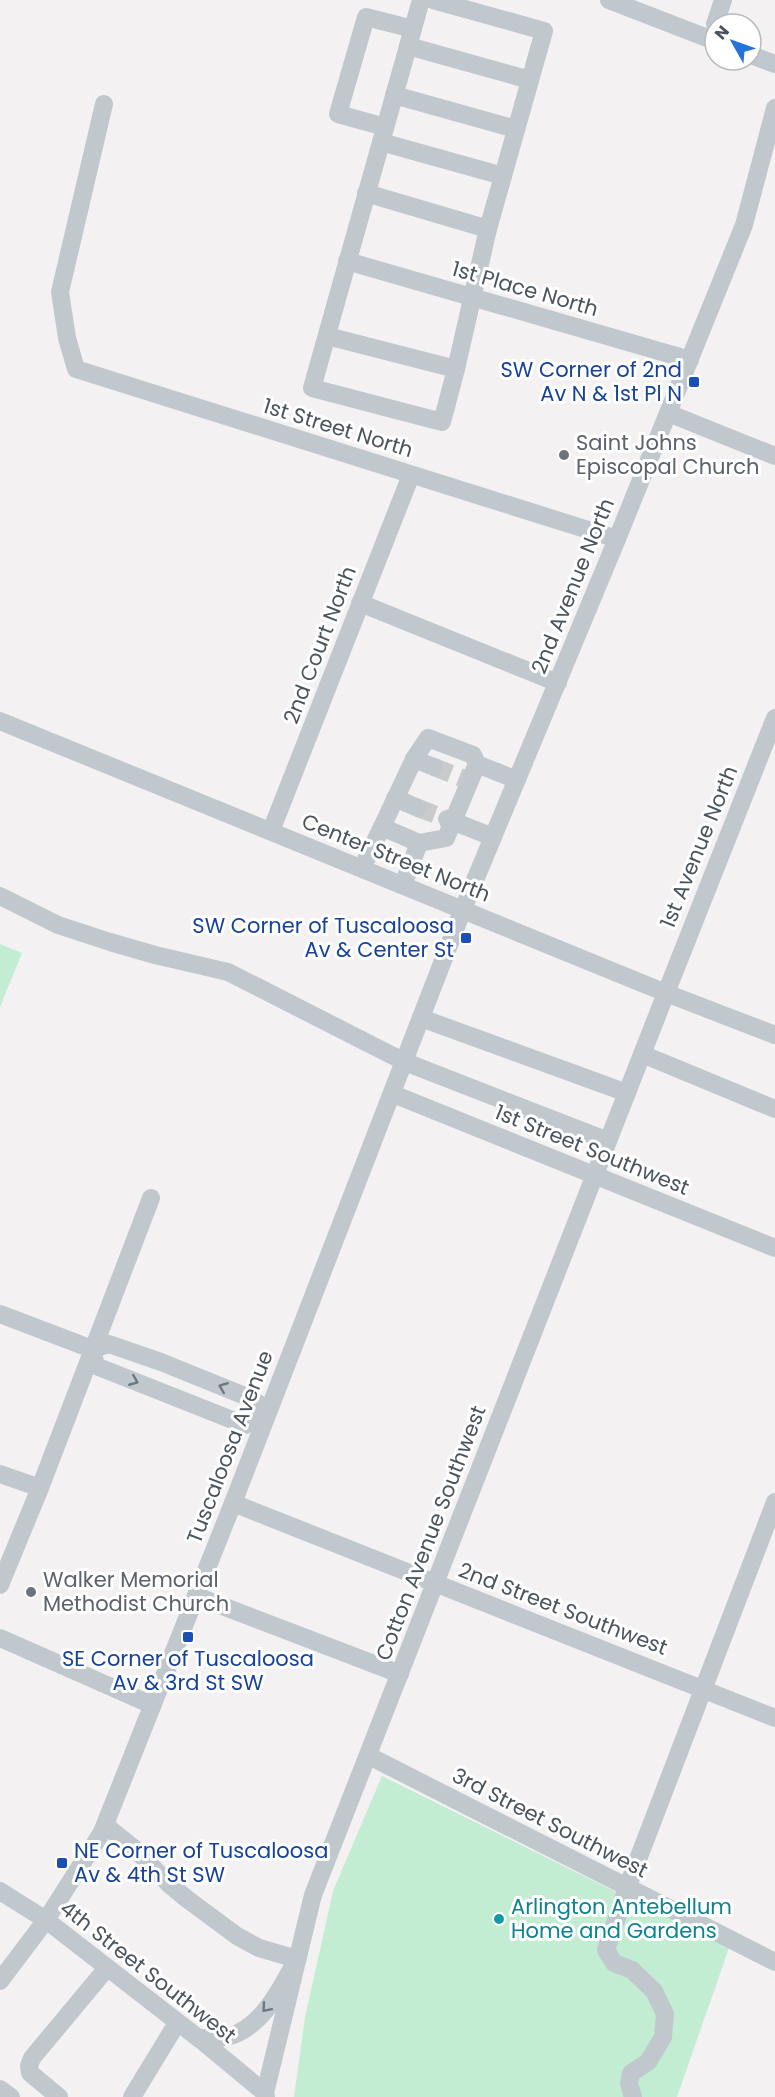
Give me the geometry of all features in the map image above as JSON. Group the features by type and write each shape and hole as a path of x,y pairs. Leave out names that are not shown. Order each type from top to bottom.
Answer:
{"street":[{"path":"422,0 312,388 442,422 488,229 544,31 433,0"},
{"path":"609,0 703,29"},
{"path":"503,176 383,134 338,114 369,8 411,37 530,80"},
{"path":"394,95 516,129"},
{"name":"1st Street North","path":"104,104 60,292 67,338 76,369 617,539"},
{"name":"2nd Avenue North","path":"463,909 558,684 744,225 775,108"},
{"path":"366,193 488,229"},
{"name":"1st Place North","path":"348,261 690,360"},
{"path":"327,336 456,369"},
{"path":"668,413 775,456"},
{"name":"2nd Court North","path":"271,831 411,475"},
{"path":"360,603 558,684"},
{"name":"1st Avenue North","path":"666,993 775,718"},
{"name":"Center Street North","path":"0,721 666,993 775,1035"},
{"path":"362,868 414,759 428,738 473,755 477,764 517,780"},
{"path":"414,759 434,767"},
{"path":"382,827 419,843 446,838 466,780 477,764"},
{"path":"395,798 418,807"},
{"path":"450,821 493,837"},
{"path":"403,885 419,843"},
{"path":"0,896 58,925 99,939 155,956 228,972 405,1062 608,1141"},
{"name":"Tuscaloosa Avenue","path":"0,1981 46,1920 105,1825 393,1094 463,909"},
{"name":"Cotton Avenue Southwest","path":"265,2095 313,1895 666,993"},
{"path":"422,1018 627,1093"},
{"path":"642,1054 775,1109"},
{"name":"1st Street Southwest","path":"393,1094 775,1248"},
{"path":"0,1585 40,1488 151,1197"},
{"path":"0,1314 92,1349 109,1344 161,1362 245,1396 259,1404 265,1416 245,1425 96,1366 92,1349"},
{"path":"0,1474 40,1488"},
{"path":"633,2097 629,2083 631,2073 648,2062 663,2037 665,2014 654,1991 632,1970 614,1963 606,1950 627,1888 775,1502"},
{"name":"2nd Street Southwest","path":"233,1503 775,1718"},
{"path":"196,1596 400,1674"},
{"path":"0,1638 152,1705"},
{"name":"3rd Street Southwest","path":"369,1756 775,1962"},
{"path":"105,1825 136,1850 169,1884 237,1936 259,1948 297,1959 270,2006 253,2022 239,2033 223,2038 198,2038"},
{"name":"4th Street Southwest","path":"0,1891 46,1920 198,2038 265,2095"},
{"path":"59,2097 30,2073 29,2066 32,2058 107,1968"},
{"path":"132,2097 177,2023"},
{"path":"0,2089 11,2097"}],"green space":[{"path":"0,944 22,953 0,1007"},
{"name":"Arlington Antebellum Home and Gardens","path":"382,1776 729,1948 677,2097 294,2097 305,2017 333,1891"}],"tunnel":[{"path":"434,767 462,778"},
{"path":"418,808 447,819"}],"place":[{"name":"SW Corner of 2nd Av N & 1st Pl N","path":"694,382"},
{"name":"Saint Johns Episcopal Church","path":"564,455"},
{"name":"SW Corner of Tuscaloosa Av & Center St","path":"466,938"},
{"name":"Walker Memorial Methodist Church","path":"31,1592"},
{"name":"SE Corner of Tuscaloosa Av & 3rd St SW","path":"188,1637"},
{"name":"NE Corner of Tuscaloosa Av & 4th St SW","path":"62,1863"},
{"name":"Arlington Antebellum Home and Gardens","path":"499,1919"}]}
